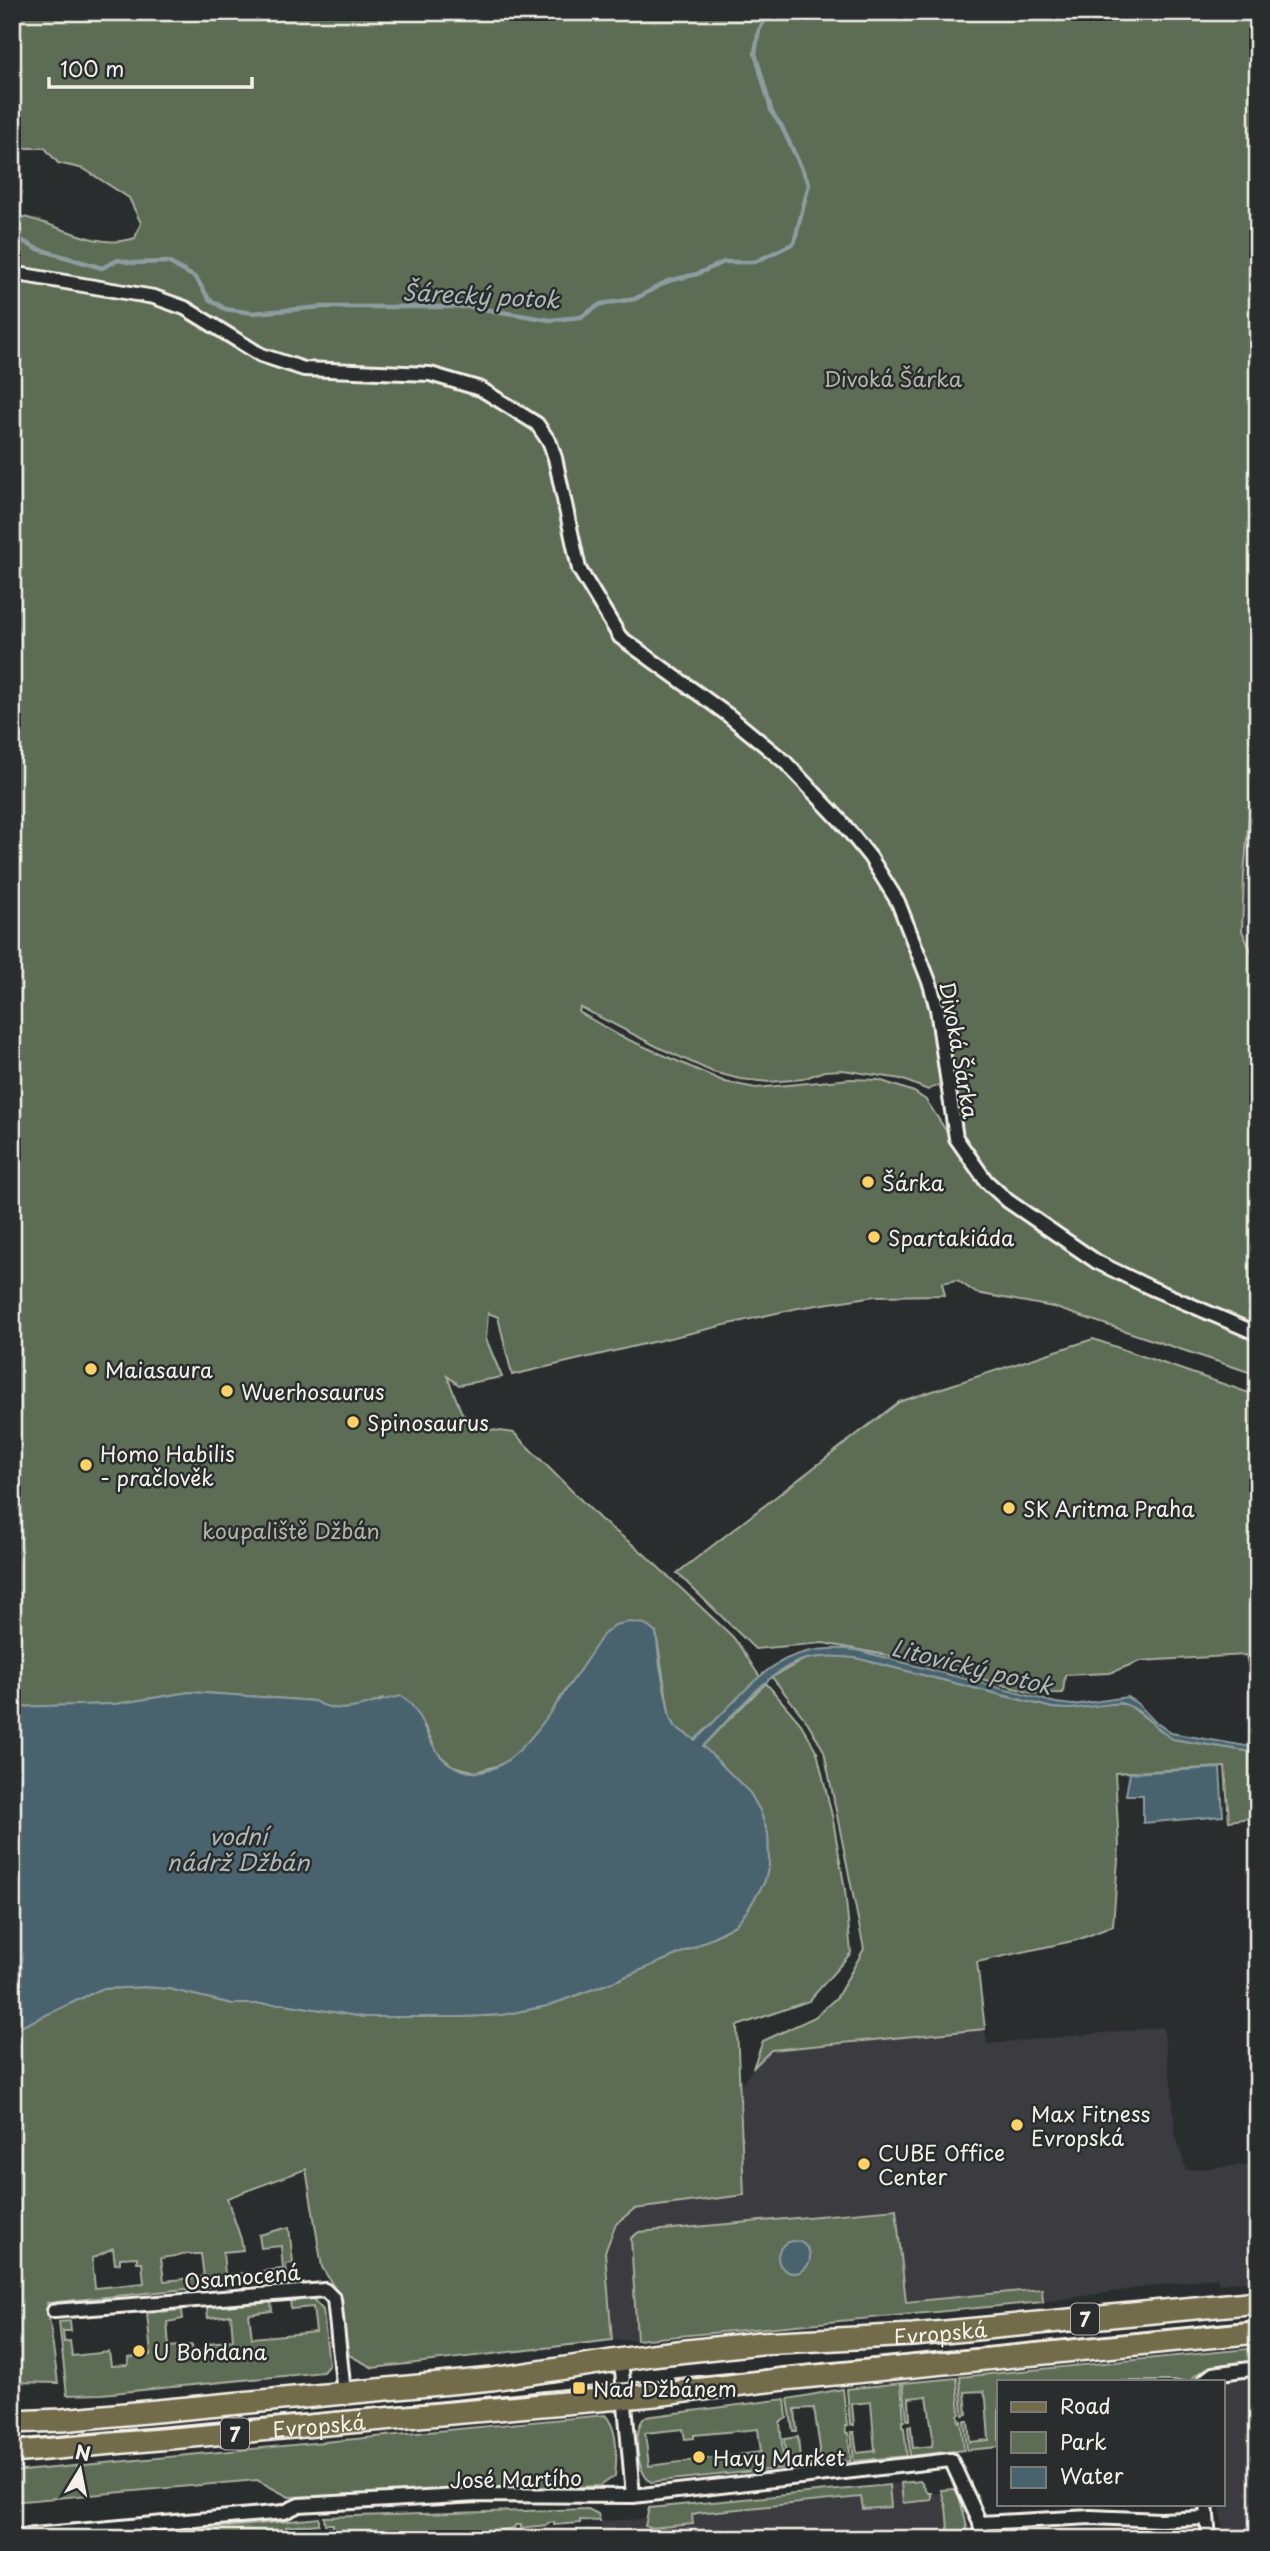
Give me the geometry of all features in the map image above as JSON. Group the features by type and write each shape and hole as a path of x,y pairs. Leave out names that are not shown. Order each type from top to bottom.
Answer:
{"main road":[{"name":"Evropská","path":"12,2422 62,2420 492,2379 621,2359 760,2343 913,2335 1258,2302"},
{"name":"Evropská","path":"12,2452 624,2398 784,2379 1258,2332"}],"street":[{"name":"Divoká Šárka","path":"12,273 154,297 185,308 261,355 304,369 430,374 481,389 537,424 550,443 555,458 579,569 620,637 728,715 785,762 840,820 870,857 898,902 937,1009 956,1138 986,1181 1008,1201 1097,1262 1258,1334"},
{"name":"Osamocená","path":"54,2311 325,2290 334,2299 344,2393"},
{"path":"621,2359 633,2496"},
{"path":"1205,2380 1213,2374 1258,2368"},
{"name":"José Martího","path":"12,2537 284,2512 299,2505 478,2495 633,2496 951,2460 980,2523 982,2539"},
{"path":"1206,2506 1209,2539"},
{"path":"980,2523 1091,2517 1160,2520 1207,2518"}],"shaded area":[{"path":"1258,712 1258,966 1242,931"},
{"path":"1163,2027 1175,2132 1186,2170 1258,2164 1258,2280 1219,2284 1217,2277 1043,2302 637,2340 612,2340 605,2252 616,2224 634,2209 744,2195 739,2088 753,2068 771,2050 985,2029 987,2044"},
{"path":"1258,2361 1258,2539 1223,2539 1220,2506 1224,2506 1224,2380 1211,2380 1210,2366"},
{"path":"921,2481 928,2494 958,2491 970,2539 601,2539 600,2521 646,2519 649,2508"}],"green space":[{"name":"Divoká Šárka","path":"12,12 1258,12 1258,712 1242,931 1258,966 1258,1329 1128,1272 1007,1194 985,1173 963,1138 933,1004 941,1084 928,1090 901,1079 843,1070 824,1071 803,1079 769,1082 740,1079 713,1072 580,1007 579,1012 620,1036 725,1082 756,1088 851,1079 879,1080 914,1092 926,1100 974,1173 1099,1269 1258,1339 1258,1375 1053,1307 976,1293 957,1280 942,1283 945,1295 875,1296 798,1308 512,1375 498,1317 488,1313 486,1339 502,1377 459,1385 447,1376 461,1411 468,1421 485,1429 514,1433 601,1520 642,1552 732,1636 760,1677 695,1740 674,1726 670,1718 656,1633 580,1670 535,1735 512,1758 500,1765 476,1772 453,1766 438,1754 424,1725 383,1699 339,1709 314,1701 190,1692 115,1704 12,1707 12,215 104,241 135,238 141,223 129,198 84,169 58,163 45,148 12,148"},
{"name":"SK Aritma Praha","path":"1093,1339 1258,1396 1258,1709 1246,1655 1140,1661 1110,1673 1065,1675 1063,1693 1035,1694 917,1661 823,1643 755,1649 677,1573 899,1402"},
{"path":"829,1656 856,1658 1053,1708 1129,1705 1173,1739 1258,1753 1258,1817 1229,1821 1225,1767 1115,1773 1119,1846 1113,1926 1077,1940 977,1962 985,2029 771,2050 753,2068 763,2041 815,2017 837,1997 864,1949 824,1751 808,1723 772,1677 805,1659"},
{"path":"766,1683 801,1724 817,1752 833,1820 845,1890 851,1953 809,2001 737,2026 744,2195 634,2209 616,2224 605,2252 612,2340 373,2368 349,2355 338,2294 322,2267 306,2169 227,2198 243,2250 223,2252 225,2275 245,2273 246,2283 47,2303 58,2383 12,2382 12,2031 101,1989 169,1989 233,2004 285,2004 364,2017 462,2017 501,2015 547,2006 615,1981 695,1947 735,1925 764,1883 769,1865 768,1834 760,1811 750,1793 702,1746","holes":["113,2248 115,2264 120,2263 120,2258 137,2257 137,2262 142,2262 144,2283 95,2288 92,2258","201,2254 204,2277 164,2281 161,2258"]},
{"path":"896,2209 906,2302 1042,2289 1043,2302 637,2340 631,2238 639,2232"},
{"path":"289,2227 293,2263 286,2264 287,2274 294,2274 295,2278 264,2281 263,2271 283,2269 281,2246 261,2248 259,2235"},
{"path":"311,2297 323,2310 329,2365 323,2372 102,2394 67,2395 59,2322 70,2321 71,2331 63,2331 64,2342 70,2341 72,2356 109,2352 111,2366 128,2365 128,2358 151,2355 147,2313 182,2310 183,2319 167,2322 169,2347 192,2345 193,2351 210,2349 210,2343 233,2340 231,2315 208,2318 207,2307 271,2301 272,2311 249,2314 252,2338 316,2332 313,2307 291,2309 290,2299"},
{"path":"1258,2348 1258,2361 1212,2367 1191,2380 997,2380 997,2447 967,2450 964,2421 968,2421 970,2442 989,2440 986,2399 984,2391 965,2392 967,2414 963,2415 960,2377"},
{"path":"957,2378 958,2415 964,2450 910,2456 908,2427 911,2426 913,2448 932,2446 933,2437 927,2396 909,2398 910,2420 907,2420 903,2383"},
{"path":"901,2383 904,2421 902,2427 907,2456 854,2461 851,2432 854,2432 857,2453 875,2451 871,2402 852,2404 854,2425 850,2425 847,2389"},
{"path":"843,2389 851,2461 787,2468 784,2439 798,2437 800,2459 819,2457 820,2448 814,2408 795,2409 797,2431 793,2431 788,2399"},
{"path":"785,2399 787,2418 780,2422 784,2468 651,2482 642,2470 638,2451 638,2431 645,2417","holes":["683,2429 685,2439 694,2438 694,2435 758,2429 761,2452 649,2466 645,2433"]},
{"path":"605,2415 614,2435 616,2469 615,2476 600,2486 289,2497 257,2480 12,2502 12,2472"},
{"path":"921,2481 928,2493 931,2493 931,2500 903,2503 901,2483"},
{"path":"889,2485 891,2507 863,2509 861,2497 697,2513 692,2515 693,2524 649,2528 645,2526 649,2508"},
{"path":"941,2490 958,2491 970,2539 949,2539 946,2507"},
{"path":"588,2509 598,2514 600,2521 580,2520 580,2523 554,2525 554,2522 521,2528 521,2525 515,2525 514,2528 501,2530 502,2539 464,2539 463,2534 408,2539 328,2539 327,2528 333,2528 333,2524 325,2524 324,2517"},
{"path":"319,2518 319,2524 286,2527 286,2536 272,2537 271,2532 243,2535 243,2539 152,2539 152,2536 109,2539"}],"water":[{"name":"vodní nádrž Džbán","path":"630,1622 645,1624 656,1633 670,1718 674,1726 695,1740 765,1672 782,1661 803,1653 827,1649 856,1650 1056,1703 1073,1705 1127,1697 1171,1733 1258,1748 1258,1753 1173,1739 1135,1709 1120,1703 1070,1709 1053,1708 856,1658 831,1656 806,1659 792,1664 764,1683 703,1746 750,1793 760,1811 768,1834 769,1865 764,1883 735,1925 695,1947 547,2006 501,2015 364,2017 285,2004 233,2004 169,1989 146,1987 101,1989 12,2031 12,1707 115,1704 190,1692 314,1701 336,1709 347,1709 402,1696 416,1712 442,1757 450,1764 467,1771 483,1772 499,1766 526,1743 558,1702 603,1635 615,1625"},
{"path":"1220,1768 1223,1816 1143,1823 1143,1795 1126,1795 1130,1773"},
{"path":"794,2241 805,2246 810,2257 805,2268 794,2273 783,2268 778,2257 783,2246"}],"waterway":[{"name":"Šárecký potok","path":"12,241 21,240 35,248 102,268 118,260 133,263 168,262 196,278 209,299 225,309 253,313 323,307 471,307 550,320 581,317 601,304 635,299 668,281 697,274 724,262 755,262 794,243 809,184 781,125 772,113 755,53 759,30 769,12"}],"tram line":[{"path":"12,2441 201,2425 1258,2321"}],"place":[{"name":"Šárka","path":"868,1182"},
{"name":"Spartakiáda","path":"874,1237"},
{"name":"Maiasaura","path":"91,1369"},
{"name":"Wuerhosaurus","path":"227,1391"},
{"name":"Spinosaurus","path":"353,1422"},
{"name":"Homo Habilis - pračlověk","path":"86,1465"},
{"name":"SK Aritma Praha","path":"1009,1508"},
{"name":"Max Fitness Evropská","path":"1017,2125"},
{"name":"CUBE Office Center","path":"864,2164"},
{"name":"U Bohdana","path":"139,2351"},
{"name":"Nad Džbánem","path":"579,2388"},
{"name":"Havy Market","path":"699,2457"}],"park label":[{"name":"koupaliště Džbán","path":"291,1530"}],"water label":[{"name":"Litovický potok","path":"972,1666"}]}
